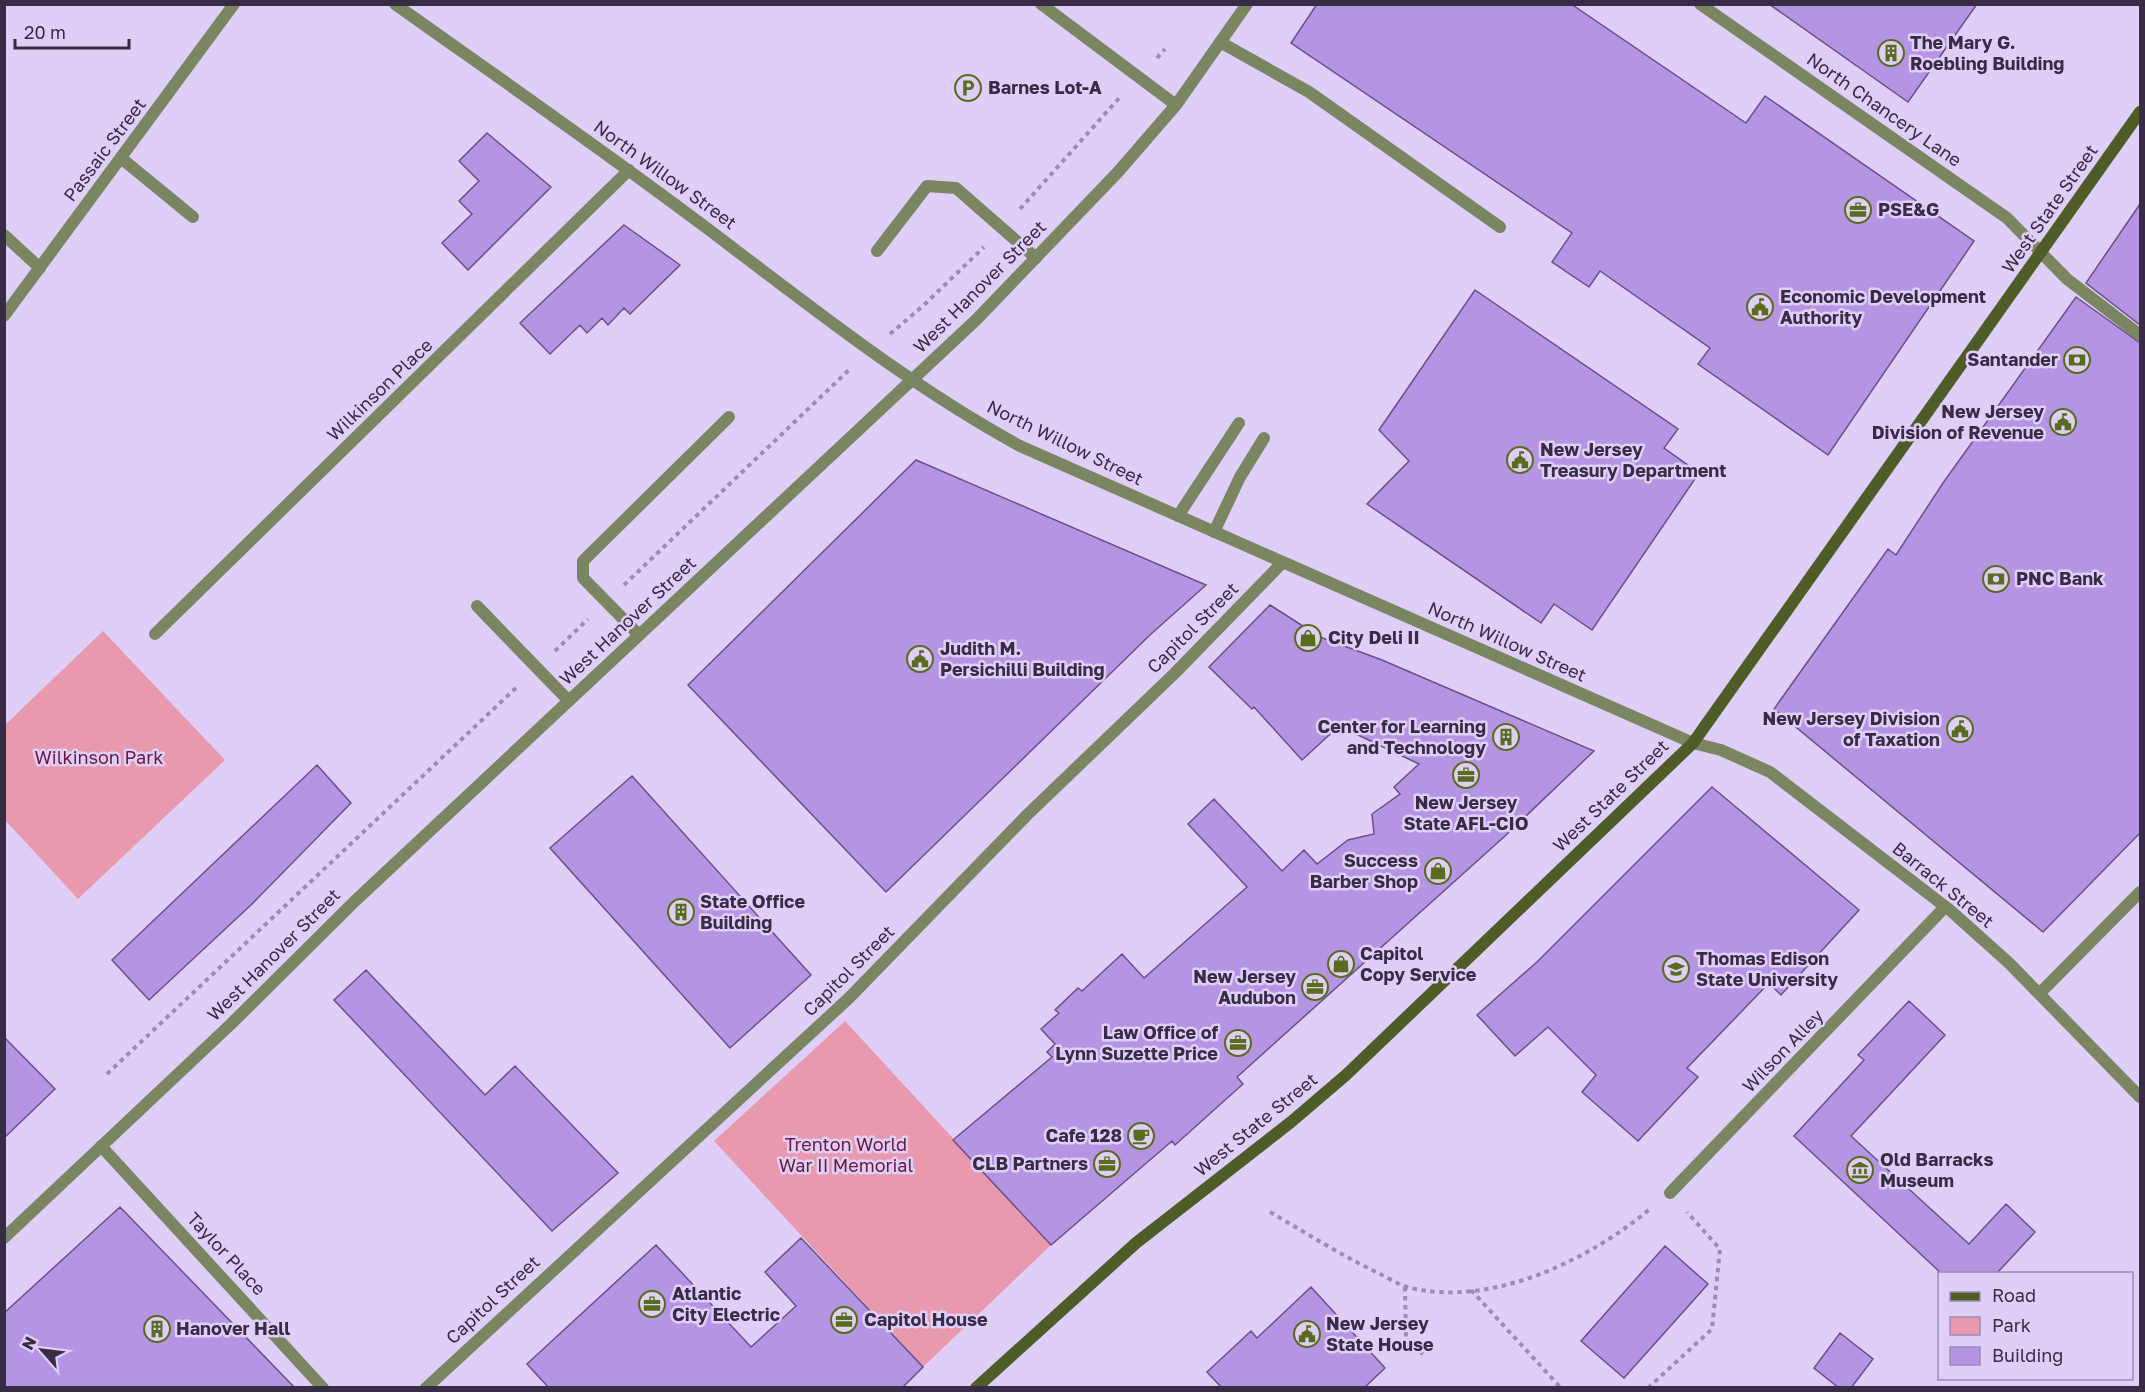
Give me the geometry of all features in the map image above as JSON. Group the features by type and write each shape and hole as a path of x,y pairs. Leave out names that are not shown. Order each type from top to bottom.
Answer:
{"street":[{"name":"Passaic Street","path":"4,316 159,110 234,4"},
{"name":"North Willow Street","path":"395,4 629,170 913,380 983,426 1020,446 1282,563 1693,743"},
{"path":"1041,4 1176,105"},
{"name":"West Hanover Street","path":"4,1238 231,1024 355,901 913,380 1036,258 1118,172 1176,105 1247,4"},
{"name":"North Chancery Lane","path":"1700,4 2007,218 2067,279 2140,336"},
{"path":"1220,42 1309,92 1500,227"},
{"name":"West State Street","path":"976,1388 1136,1243 1291,1122 1346,1075 1693,743 2140,112"},
{"path":"121,158 193,217"},
{"name":"Wilkinson Place","path":"155,634 629,170"},
{"path":"877,251 927,186 956,188 1036,258"},
{"path":"4,235 40,268"},
{"path":"639,635 583,578 583,561 729,417"},
{"path":"1178,516 1239,423"},
{"path":"1214,532 1240,477 1264,438"},
{"name":"Capitol Street","path":"426,1388 849,998 1027,815 1175,673 1282,563"},
{"path":"477,606 569,701"},
{"name":"Barrack Street","path":"1693,743 1721,750 1770,772 1946,907 2009,963 2140,1097"},
{"path":"2039,994 2140,892"},
{"name":"Wilson Alley","path":"1670,1193 1946,907"},
{"name":"Taylor Place","path":"101,1146 323,1388"}],"path":[{"path":"107,1074 871,349 924,305 1002,228 1137,77 1165,49"},
{"path":"1270,1212 1360,1264 1406,1287 1451,1293 1513,1283 1572,1260 1622,1233 1670,1193 1720,1249 1712,1329 1648,1388"},
{"path":"1406,1287 1406,1342 1423,1354"},
{"path":"1471,1290 1561,1388"}],"green space":[{"name":"Wilkinson Park","path":"103,631 225,760 78,899 5,820 5,725"},
{"name":"Trenton World War II Memorial","path":"845,1021 1051,1245 923,1367 714,1141"}],"building":[{"path":"1317,4 1571,4 1746,123 1765,96 1974,241 1828,455 1698,364 1710,348 1600,271 1589,287 1552,262 1572,233 1291,43"},
{"name":"The Mary G. Roebling Building","path":"1769,4 1977,4 1908,102"},
{"path":"487,133 551,187 468,270 442,243 472,214 459,201 479,181 459,161"},
{"path":"2140,204 2140,325 2086,283"},
{"path":"624,225 680,265 630,314 624,308 608,325 602,318 587,333 580,325 550,354 520,323"},
{"name":"New Jersey Treasury Department","path":"1475,290 1678,429 1664,448 1699,473 1592,630 1554,604 1541,623 1367,504 1409,461 1379,430"},
{"path":"2076,297 2140,343 2140,833 2043,932 1774,709 1888,549 1896,555 1943,483"},
{"name":"Judith M. Persichilli Building","path":"916,460 1206,585 1151,634 886,892 688,685"},
{"path":"1270,605 1320,637 1382,660 1594,751 1505,836 1237,1077 1243,1084 1175,1145 1172,1141 1051,1245 953,1140 1052,1057 1047,1052 1055,1044 1041,1029 1059,1013 1055,1010 1078,988 1082,991 1122,954 1144,978 1247,887 1188,824 1214,799 1282,871 1304,850 1317,864 1348,840 1374,834 1372,814 1400,794 1394,787 1419,764 1339,726 1302,760 1254,707 1252,709 1209,667"},
{"path":"317,765 351,803 252,904 149,1000 112,960"},
{"name":"State Office Building","path":"632,776 811,975 730,1048 550,848"},
{"name":"Thomas Edison State University","path":"1712,787 1859,910 1781,995 1769,983 1687,1068 1698,1077 1638,1141 1582,1092 1596,1075 1548,1027 1515,1056 1477,1015 1538,961"},
{"path":"366,970 485,1095 515,1066 618,1173 552,1231 334,1000"},
{"name":"Old Barracks Museum","path":"1909,1001 1945,1035 1851,1136 1969,1244 2006,1204 2035,1232 1998,1272 1940,1272 1794,1136 1864,1060 1858,1055"},
{"path":"4,1037 55,1089 4,1138"},
{"name":"Hanover Hall","path":"120,1207 295,1388 4,1388 4,1313"},
{"path":"801,1238 923,1367 902,1388 549,1388 527,1364 656,1245 751,1347 796,1306 765,1272"},
{"path":"1665,1246 1708,1284 1624,1378 1581,1341"},
{"name":"New Jersey State House","path":"1311,1287 1385,1368 1364,1388 1222,1388 1207,1372 1251,1331 1257,1338"},
{"path":"1840,1333 1873,1359 1851,1388 1839,1388 1814,1368"}],"place":[{"name":"The Mary G. Roebling Building","path":"1891,53"},
{"name":"Barnes Lot-A","path":"968,88"},
{"name":"PSE&G","path":"1858,210"},
{"name":"Economic Development Authority","path":"1760,307"},
{"name":"Santander","path":"2077,360"},
{"name":"New Jersey Division of Revenue","path":"2063,422"},
{"name":"New Jersey Treasury Department","path":"1520,460"},
{"name":"PNC Bank","path":"1996,579"},
{"name":"City Deli II","path":"1308,638"},
{"name":"Judith M. Persichilli Building","path":"920,659"},
{"name":"New Jersey Division of Taxation","path":"1960,729"},
{"name":"Center for Learning and Technology","path":"1506,737"},
{"name":"New Jersey State AFL-CIO","path":"1466,775"},
{"name":"Success Barber Shop","path":"1438,871"},
{"name":"State Office Building","path":"681,912"},
{"name":"Capitol Copy Service","path":"1341,964"},
{"name":"Thomas Edison State University","path":"1676,969"},
{"name":"New Jersey Audubon","path":"1315,987"},
{"name":"Law Office of Lynn Suzette Price","path":"1238,1043"},
{"name":"Cafe 128","path":"1141,1136"},
{"name":"CLB Partners","path":"1107,1164"},
{"name":"Old Barracks Museum","path":"1860,1170"},
{"name":"Atlantic City Electric","path":"652,1304"},
{"name":"Capitol House","path":"844,1320"},
{"name":"Hanover Hall","path":"157,1329"},
{"name":"New Jersey State House","path":"1307,1334"}]}
